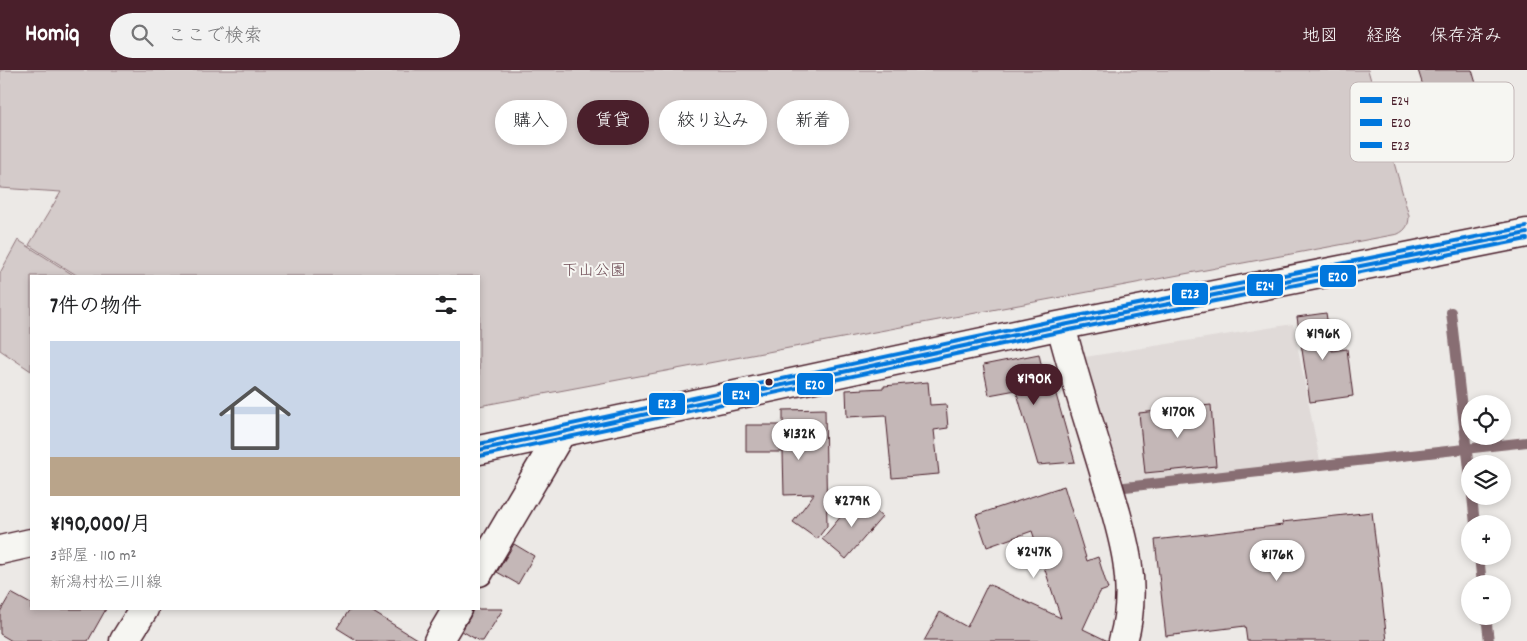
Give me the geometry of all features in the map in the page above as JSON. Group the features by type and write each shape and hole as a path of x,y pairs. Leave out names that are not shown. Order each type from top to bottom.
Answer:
{"main road":[{"path":"480,450 1061,326 1527,233"},
{"path":"1061,326 1122,533 1130,576 1130,605 1123,641"},
{"path":"480,570 561,433"},
{"path":"0,550 30,544"},
{"path":"124,641 143,610"}],"shaded area":[{"path":"1293,324 1320,461 1124,483 1085,357"}],"green space":[{"name":"下山公園","path":"0,70 1368,70 1371,82 1350,82 1350,162 1394,162 1409,219 1408,225 1398,234 480,406 480,275 76,275 29,245 61,192 0,188"},
{"path":"18,240 73,275 30,275 30,370 0,350 0,273"}],"building":[{"path":"1418,70 1472,70 1476,82 1422,82"},
{"path":"1326,313 1332,351 1347,349 1353,396 1310,402 1297,317"},
{"path":"1039,354 1047,393 1055,391 1075,462 1038,465 1016,390 989,395 983,365"},
{"path":"928,382 930,405 946,404 948,428 934,430 939,474 892,478 886,415 847,417 846,390 884,388 884,386"},
{"path":"1211,405 1216,466 1145,473 1139,413"},
{"path":"825,409 827,526 817,539 793,522 814,494 784,495 783,452 746,452 746,425 783,425 783,410"},
{"path":"1064,486 1087,561 1098,557 1108,589 1100,592 1083,629 1108,641 924,641 940,612 967,627 988,584 1061,618 1032,531 987,547 976,515"},
{"path":"858,496 882,517 846,559 822,539"},
{"path":"1372,512 1387,641 1247,641 1245,626 1166,636 1155,540 1283,525 1282,522"},
{"path":"514,544 534,556 518,584 497,572"},
{"path":"11,593 30,603 30,610 105,610 88,641 12,641 0,634 0,612"},
{"path":"503,609 483,641 479,641 462,631 473,610"},
{"path":"349,610 370,610 420,641 358,641 337,628"}],"waterway":[{"path":"1451,312 1467,455"},
{"path":"1125,487 1527,442"},
{"path":"1473,505 1474,515"},
{"path":"1480,565 1481,575"},
{"path":"1487,625 1489,641"}],"transit line":[{"name":"E23","path":"480,444 1047,322 1526,227"},
{"name":"E24","path":"480,450 1048,328 1527,233"},
{"name":"E20","path":"480,456 1049,334 1527,239"}]}
